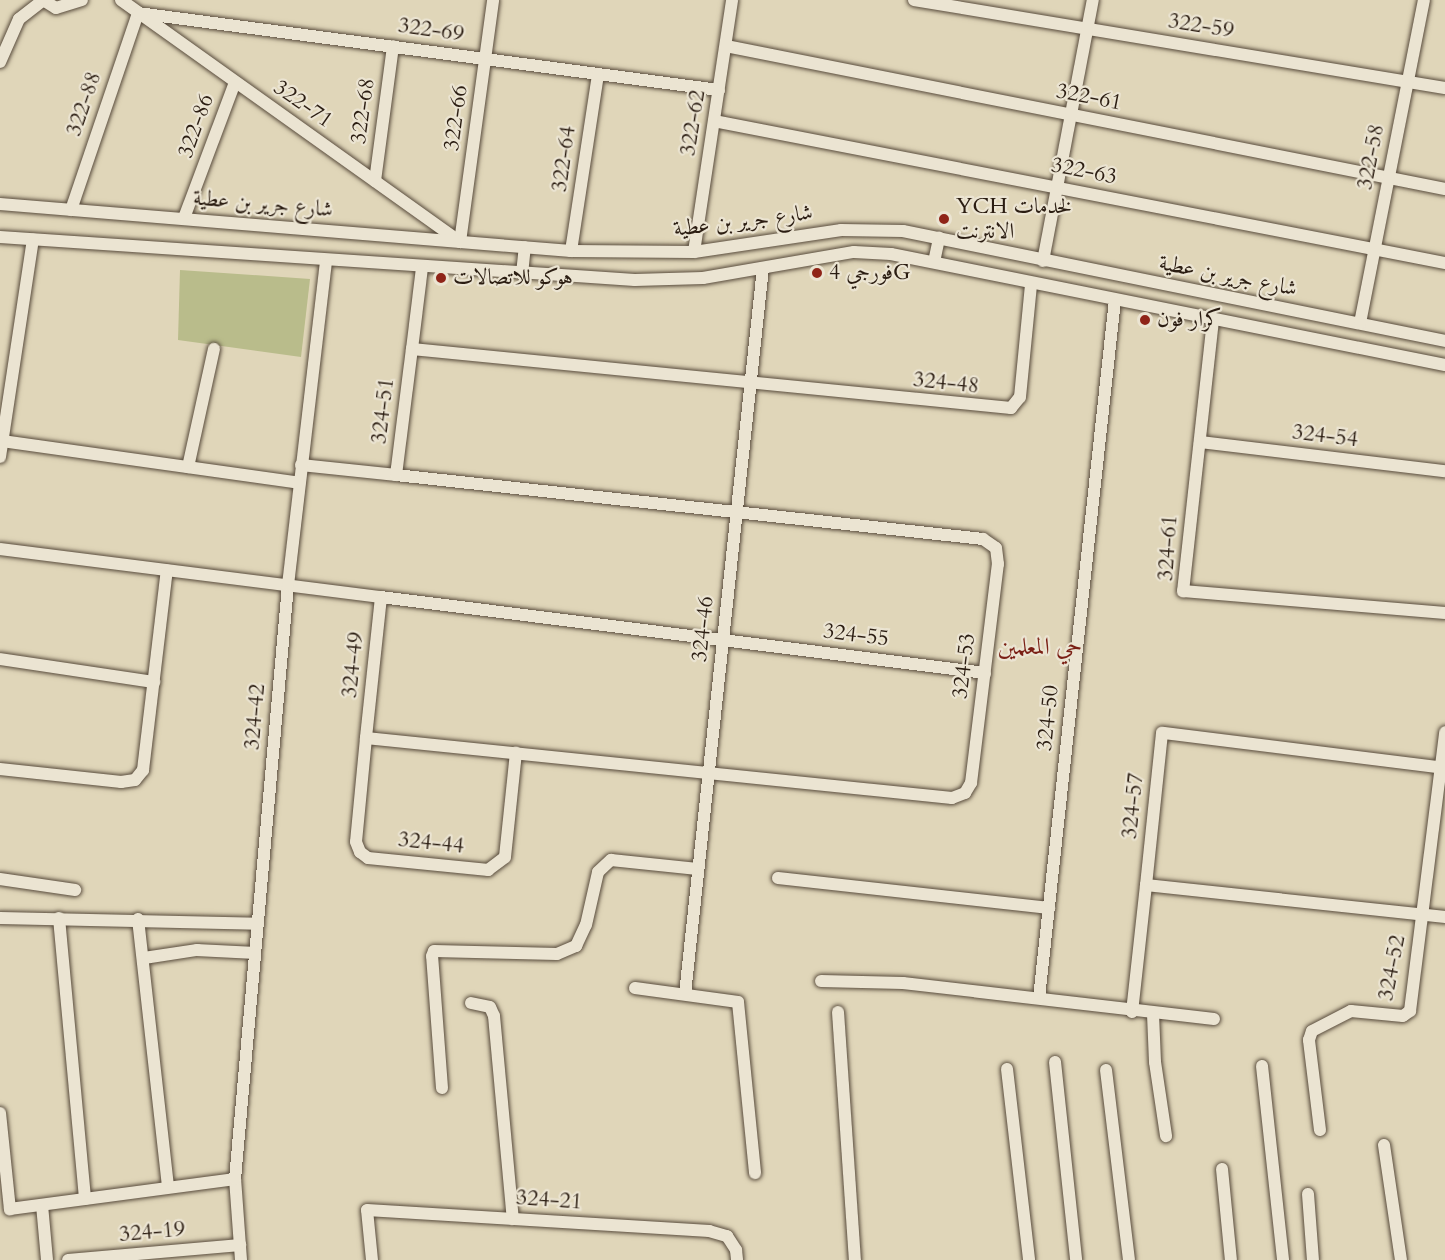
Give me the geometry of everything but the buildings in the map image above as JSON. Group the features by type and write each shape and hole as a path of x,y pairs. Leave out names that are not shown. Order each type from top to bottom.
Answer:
{"street":[{"path":"0,62 19,19 43,0 56,8 82,0"},
{"name":"322-71","path":"121,0 460,242"},
{"name":"322-66","path":"460,242 493,0"},
{"name":"322-62","path":"694,252 732,0"},
{"name":"322-59","path":"914,0 1445,88"},
{"path":"1043,261 1093,0"},
{"name":"322-58","path":"1360,323 1424,0"},
{"name":"322-69","path":"138,13 719,90"},
{"name":"322-88","path":"71,210 138,13"},
{"name":"322-68","path":"375,181 393,46"},
{"name":"322-61","path":"726,46 1445,189"},
{"name":"322-64","path":"571,251 598,74"},
{"name":"322-86","path":"184,218 235,82"},
{"name":"322-63","path":"714,121 1445,263"},
{"name":"شارع جرير بن عطية","path":"0,204 571,251 694,252 851,229 903,231 1445,341"},
{"name":"شارع جرير بن عطية","path":"0,237 422,268 635,280 703,278 854,252 891,254 1031,284 1445,365"},
{"path":"934,262 939,238"},
{"path":"0,456 33,239"},
{"path":"522,274 525,247"},
{"name":"324-42","path":"241,1260 235,1179 288,585 326,260"},
{"path":"412,349 422,268"},
{"name":"324-46","path":"685,994 763,268"},
{"name":"324-48","path":"750,385 1011,408 1020,397 1031,284"},
{"name":"324-50","path":"1039,998 1115,300"},
{"path":"1305,313 1305,336"},
{"name":"324-61","path":"1213,320 1183,591 1445,613"},
{"path":"188,467 214,349"},
{"name":"324-51","path":"737,512 396,475 412,349 750,385"},
{"path":"2,441 299,483"},
{"name":"324-54","path":"1200,442 1445,471"},
{"path":"302,465 396,475"},
{"name":"324-53","path":"708,774 958,796 971,783 998,564 996,548 983,539 737,512"},
{"path":"0,549 723,640"},
{"path":"0,769 121,782 135,780 143,770 167,570"},
{"name":"324-49","path":"366,738 381,597"},
{"name":"324-55","path":"723,640 984,673"},
{"path":"0,659 154,682"},
{"name":"324-52","path":"1320,1130 1309,1040 1312,1031 1351,1011 1402,1016 1410,1011 1443,767 1445,732"},
{"name":"324-57","path":"1146,885 1162,733 1443,767"},
{"path":"366,738 708,774"},
{"name":"324-44","path":"366,738 356,842 360,852 368,858 488,870 498,867 505,857 516,753"},
{"path":"442,1088 432,956 434,951 557,954 576,946 586,925 598,872 611,860 698,869"},
{"path":"778,878 1049,908"},
{"path":"0,879 75,890"},
{"path":"1132,1012 1146,885 1445,917"},
{"path":"0,918 138,919 258,924"},
{"path":"59,918 85,1199"},
{"path":"138,919 168,1185"},
{"path":"144,958 197,950 255,953"},
{"path":"820,981 903,983 1039,998 1132,1012 1214,1019"},
{"path":"635,988 738,1002 755,1173"},
{"path":"471,1003 490,1007 494,1016 513,1219"},
{"path":"838,1012 855,1260"},
{"path":"1153,1014 1155,1062 1166,1136"},
{"path":"1055,1062 1076,1260"},
{"path":"1262,1065 1283,1260"},
{"path":"1007,1069 1029,1260"},
{"path":"1106,1070 1129,1260"},
{"path":"0,1113 5,1210 168,1185 235,1179"},
{"path":"1384,1145 1401,1260"},
{"path":"1222,1169 1231,1260"},
{"path":"1308,1194 1313,1260"},
{"path":"42,1205 47,1260"},
{"name":"324-21","path":"372,1260 367,1210 709,1231 727,1236 736,1250 736,1260"},
{"name":"324-19","path":"68,1260 240,1245"}],"green space":[{"path":"180,270 310,279 301,357 178,340"}],"place":[{"name":"YCH لخدمات الانترنت","path":"944,219"},
{"name":"فورجي 4G","path":"817,273"},
{"name":"هوكو للاتصالات","path":"441,278"},
{"name":"كرار فون","path":"1145,320"}],"district":[{"name":"حي المعلمين","path":"1040,647"}]}
